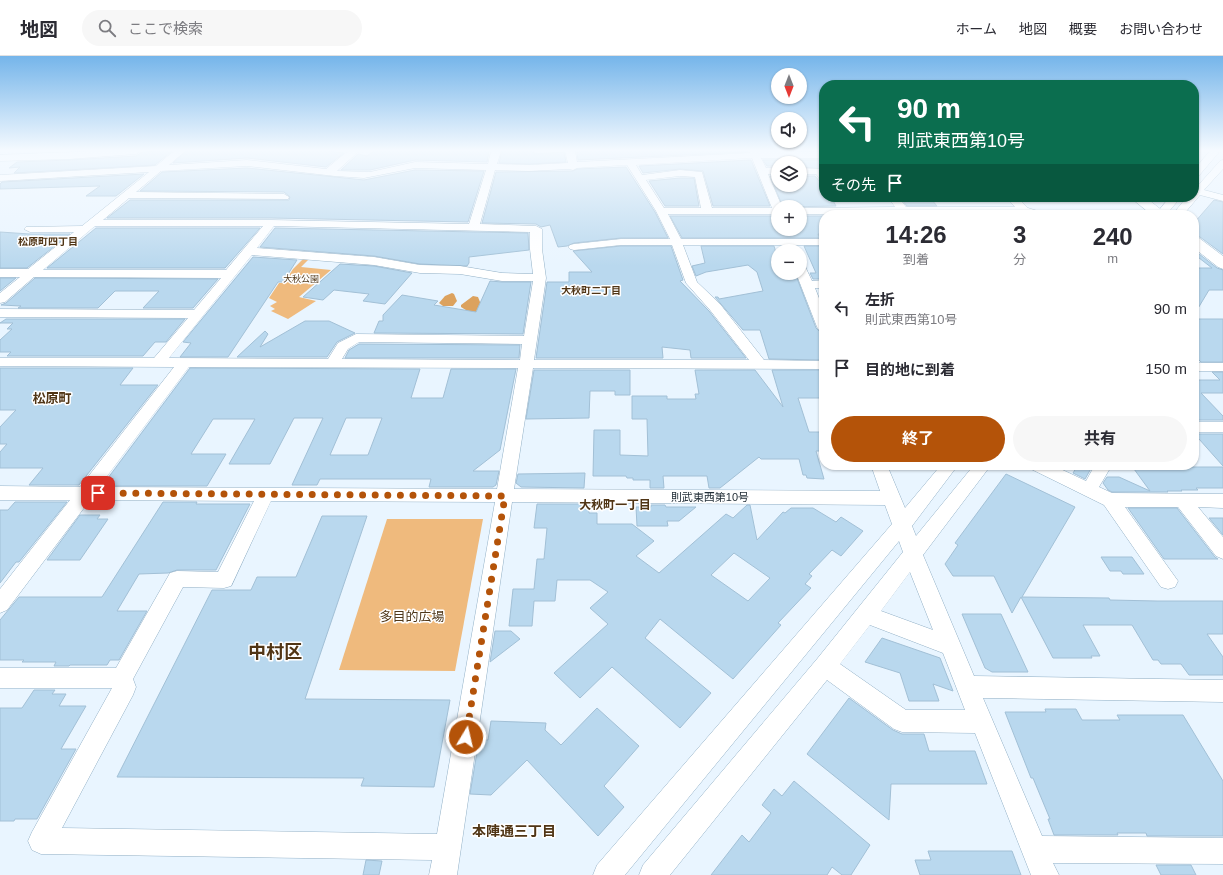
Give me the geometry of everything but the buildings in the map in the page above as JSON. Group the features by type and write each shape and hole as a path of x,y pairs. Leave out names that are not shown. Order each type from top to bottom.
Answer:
{"main road":[{"path":"1143,202 1154,210"},
{"path":"1199,245 1223,264"}],"street":[{"path":"0,298 133,189"},
{"path":"474,227 485,189"},
{"path":"647,189 661,210 676,242 692,283 714,306 760,365"},
{"path":"702,189 707,211"},
{"path":"769,189 774,200"},
{"path":"126,195 284,197 248,251 159,362"},
{"path":"1199,195 1223,198"},
{"path":"1016,202 1024,210"},
{"path":"1164,210 1172,202"},
{"path":"1182,210 1189,202"},
{"path":"661,210 771,210"},
{"path":"807,211 819,211"},
{"path":"30,229 270,217 536,229 536,249 540,278 443,875"},
{"path":"574,247 621,242 676,242 771,246"},
{"path":"807,245 819,243"},
{"path":"248,251 374,261 420,268 460,270 502,277 540,278"},
{"path":"0,273 230,274"},
{"path":"805,280 819,315"},
{"path":"807,285 819,284"},
{"path":"0,313 198,314"},
{"path":"332,363 343,346 356,338 531,340"},
{"path":"0,362 819,365"},
{"path":"0,604 185,362"},
{"path":"1199,367 1223,367"},
{"path":"1199,427 1223,427"},
{"path":"880,470 950,646 1045,875"},
{"path":"607,875 902,525 946,470"},
{"path":"653,875 825,666 979,470"},
{"path":"1047,470 1110,500 1223,501"},
{"path":"1089,490 1101,470"},
{"name":"則武東西第10号","path":"0,493 891,498"},
{"path":"266,494 224,580 177,579 122,678 125,687 41,841 448,847"},
{"path":"1110,500 1168,581"},
{"path":"1182,501 1223,551"},
{"path":"865,614 950,646"},
{"path":"825,666 902,721 982,722"},
{"path":"0,678 122,678"},
{"path":"968,687 1223,691"},
{"path":"1035,849 1223,851"}],"green space":[{"name":"大秋公園","path":"305,257 310,258 301,267 331,270 299,297 316,301 288,319 271,311 275,309 270,306 277,302 269,298 279,283 284,283 293,269"},
{"name":"多目的広場","path":"387,519 483,519 455,671 339,670"}],"shaded area":[{"path":"452,293 457,301 453,306 443,306 439,303 445,296"},
{"path":"473,296 478,297 480,302 487,304 477,312 469,312 461,307 461,305"}],"district":[{"name":"松原町四丁目","path":"48,241"},
{"name":"大秋町二丁目","path":"591,290"},
{"name":"松原町","path":"52,398"},
{"name":"大秋町一丁目","path":"615,505"},
{"name":"中村区","path":"275,652"},
{"name":"本陣通三丁目","path":"514,831"}],"route":[{"path":"98,493 505,496 466,737"}]}
